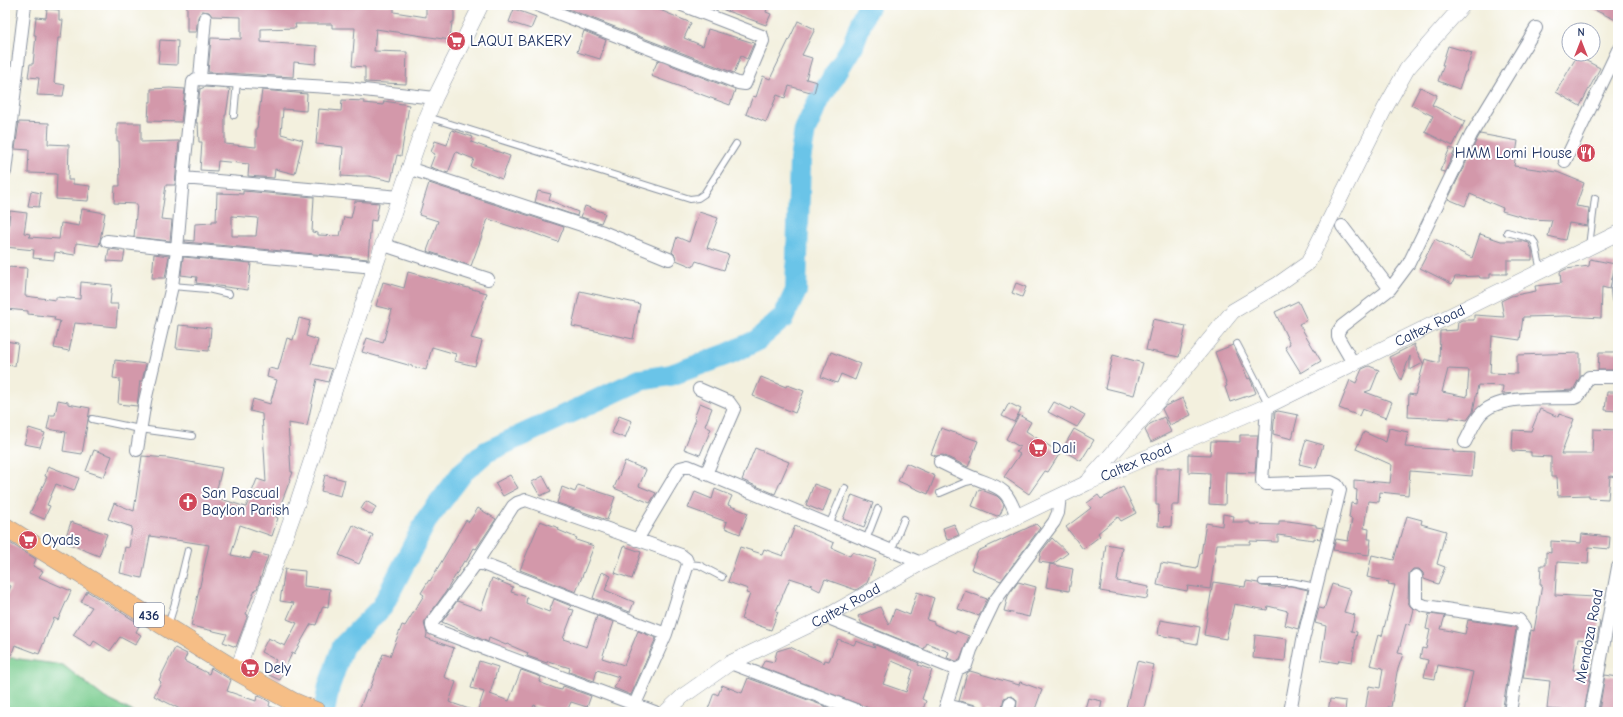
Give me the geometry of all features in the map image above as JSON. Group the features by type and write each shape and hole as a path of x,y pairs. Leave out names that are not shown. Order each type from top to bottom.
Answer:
{"main road":[{"name":"436","path":"5,527 167,626 236,671 294,702 317,712"}],"street":[{"path":"5,170 25,5"},
{"path":"236,671 297,504 400,197 408,168 435,98 481,5"},
{"path":"536,5 738,83 745,84 763,41 762,36 682,5"},
{"path":"1087,483 1177,379 1233,311 1277,285 1308,263 1384,110 1408,69 1462,5"},
{"path":"200,78 205,18"},
{"path":"1353,364 1338,337 1338,332 1342,326 1390,289 1408,265 1471,135 1536,28"},
{"path":"1565,161 1618,50"},
{"path":"137,450 145,401 172,286 193,82 200,78 346,88 435,98"},
{"path":"408,168 603,232 669,259"},
{"path":"183,178 400,197"},
{"path":"1342,226 1390,289"},
{"name":"Caltex Road","path":"666,712 683,696 730,663 826,617 921,563 1087,483 1268,406 1618,232"},
{"path":"107,241 177,249 376,267"},
{"path":"384,245 488,279"},
{"path":"1618,282 1618,299"},
{"path":"1465,442 1481,414 1497,403 1518,399 1574,398 1580,395 1586,380 1589,377 1618,377"},
{"path":"699,388 729,402 734,409 706,474"},
{"path":"1268,406 1262,481 1266,484 1331,482 1337,485 1340,490 1303,640 1290,712"},
{"path":"940,462 976,479 994,484 1004,491 1012,502 1017,517"},
{"path":"637,540 680,468 688,466 921,563"},
{"path":"826,617 956,670 966,665 971,650 994,602 1054,522 1058,512 1060,496"},
{"path":"635,704 666,634 688,564 686,559 681,555 526,500 517,503 513,506 477,562 432,623 433,629 656,712"},
{"path":"477,562 666,634"},
{"name":"Mendoza Road","path":"1591,712 1618,567"},
{"path":"1416,576 1416,602 1425,606 1519,620 1524,626 1510,712"},
{"path":"730,663 860,712"},
{"path":"956,670 945,708 974,712"}],"lane":[{"path":"234,115 236,81"},
{"path":"427,117 690,199 698,198 704,194 736,144"},
{"path":"1589,247 1595,198"},
{"path":"1507,232 1532,239 1535,242 1541,271"},
{"path":"172,286 208,289 229,294"},
{"path":"1237,344 1268,406"},
{"path":"92,419 140,429 192,436"},
{"path":"940,493 976,479"},
{"path":"829,525 845,488"},
{"path":"866,540 878,509"},
{"path":"891,551 904,519"},
{"path":"167,626 175,602 188,550"},
{"path":"688,564 699,566 722,577"},
{"path":"1262,582 1292,582 1316,587"}],"green space":[{"path":"5,657 63,665 105,698 134,712 5,712"}],"building":[{"path":"187,5 394,5 394,12 426,17 426,5 454,5 454,22 452,22 450,40 376,29 374,51 407,52 406,84 365,82 365,67 352,66 355,28 332,28 332,24 295,24 296,28 261,29 261,42 317,46 316,64 294,62 293,77 208,72 211,38 241,39 241,17 212,16 209,12 202,11 198,17 196,32 187,32"},
{"path":"558,5 648,5 691,23 684,38 703,46 708,29 754,43 747,59 741,56 734,73"},
{"path":"768,5 766,12 771,14 766,25 713,6"},
{"path":"1584,5 1618,5 1618,21"},
{"path":"47,9 59,10 59,20 63,20 61,38 58,38 54,83 65,85 63,96 37,95 39,78 28,77 30,64 33,64 36,17 46,18"},
{"path":"514,9 536,17 531,29 509,22"},
{"path":"798,21 815,29 802,55 812,58 806,79 817,82 814,93 789,86 785,98 777,95 766,122 746,114 753,96 756,97 763,76 770,79"},
{"path":"584,31 606,40 600,59 577,52"},
{"path":"160,40 178,41 177,65 158,64"},
{"path":"1448,46 1472,53 1459,89 1438,81 1444,65 1442,65"},
{"path":"658,60 735,90 730,105 651,76"},
{"path":"1574,62 1588,62 1600,68 1580,106 1556,92"},
{"path":"205,87 230,89 225,115 225,144 256,147 256,128 262,90 307,94 306,111 283,109 281,134 303,140 295,174 275,169 274,178 248,176 249,164 218,161 217,171 200,170 202,142 199,142 198,123 196,123 200,89"},
{"path":"1420,87 1437,95 1432,105 1465,121 1453,146 1425,132 1433,116 1411,105"},
{"path":"151,89 185,89 181,122 148,121 149,102 151,102"},
{"path":"342,100 364,101 364,103 383,105 384,101 409,105 401,156 397,155 391,181 369,176 341,176 343,147 316,144 319,109 341,111"},
{"path":"19,122 49,123 48,144 69,145 68,180 73,180 73,184 90,186 88,201 56,199 57,174 28,173 29,150 15,149"},
{"path":"117,123 141,123 141,142 179,141 175,185 166,185 161,219 172,220 170,241 134,237 137,204 114,203 115,186 120,186"},
{"path":"452,130 473,137 471,142 510,156 502,179 471,167 474,159 456,152 448,173 430,167 435,154 431,152 435,141 447,145"},
{"path":"1480,134 1518,141 1514,166 1557,172 1584,183 1576,206 1589,208 1587,226 1569,223 1565,240 1548,236 1552,220 1530,219 1502,211 1503,208 1470,194 1465,206 1448,199 1469,156 1472,157 1474,145"},
{"path":"1450,148 1455,150 1445,172 1440,171"},
{"path":"429,183 564,227 558,242 523,229 522,230 488,219 471,266 427,251 438,221 419,215"},
{"path":"31,191 41,193 39,207 28,206"},
{"path":"243,191 314,197 312,232 318,233 318,235 340,236 344,217 351,218 355,201 379,203 376,221 371,220 368,259 185,242 185,240 194,241 195,224 212,223 212,221 216,221 217,193 243,194","holes":["232,216 258,218 256,236 232,236"]},
{"path":"538,191 551,194 549,200 578,212 577,216 535,202"},
{"path":"585,206 605,213 601,223 581,217"},
{"path":"82,209 105,213 99,246 76,243 75,255 55,252 54,260 33,258 34,250 5,247 5,231 8,231 10,211 27,213 24,233 30,234 29,237 59,239 61,223 79,226"},
{"path":"699,212 718,218 707,248 729,255 724,270 696,261 693,267 676,260 675,255 672,252 677,237 689,242"},
{"path":"1480,234 1501,241 1522,241 1529,243 1532,250 1532,260 1507,260 1507,274 1490,274 1490,278 1480,278 1479,276 1455,277 1452,284 1420,268 1435,239 1472,258"},
{"path":"109,249 125,251 123,262 107,261"},
{"path":"154,254 169,256 165,278 152,278"},
{"path":"183,257 251,263 248,290 196,283 197,277 181,275"},
{"path":"1590,259 1615,264 1610,289 1602,287 1601,318 1566,316 1523,317 1520,340 1492,336 1490,373 1517,374 1517,355 1580,353 1580,377 1573,390 1502,394 1503,386 1478,385 1473,412 1467,420 1450,417 1450,419 1408,417 1409,394 1415,395 1425,359 1439,363 1440,331 1457,330 1458,322 1462,320 1474,320 1474,315 1504,317 1501,301 1511,296 1536,291 1535,286 1561,283 1560,272 1566,269 1589,266","holes":["1448,369 1469,370 1467,397 1442,392"]},
{"path":"5,267 27,268 25,296 56,300 56,297 80,299 81,282 112,285 110,304 118,304 116,327 75,323 69,351 54,348 60,321 54,320 55,317 28,314 28,311 5,309"},
{"path":"408,272 487,293 471,338 482,341 475,366 454,361 456,354 432,347 426,370 362,352 367,338 383,343 392,310 376,306 383,282 404,288"},
{"path":"1016,283 1026,287 1022,297 1012,293"},
{"path":"580,291 640,304 633,339 572,326"},
{"path":"1298,301 1307,320 1299,324 1321,361 1301,373 1285,347 1290,344 1275,312"},
{"path":"299,318 310,321 306,336 318,340 311,364 332,369 328,382 317,379 307,426 288,423 291,472 293,472 276,517 278,518 272,536 240,525 231,555 250,559 253,552 268,556 257,589 255,589 246,614 248,615 236,647 223,642 227,634 191,626 209,545 150,536 142,578 120,573 125,547 129,548 132,527 108,519 114,503 134,511 142,456 168,458 222,468 215,497 246,507 257,479 266,482 262,414 250,411 253,399 270,404 277,380 267,377 269,368 278,370 287,338 293,340"},
{"path":"1153,319 1186,326 1179,357 1146,350"},
{"path":"179,325 211,328 209,351 176,348"},
{"path":"5,341 18,343 15,366 5,365"},
{"path":"1415,344 1414,346 1423,363 1410,370 1410,356 1401,380 1389,357"},
{"path":"1233,345 1256,393 1230,402 1225,387 1227,386 1215,352"},
{"path":"831,352 861,364 855,380 841,374 837,383 821,377"},
{"path":"1599,352 1618,352 1618,370 1598,370"},
{"path":"1113,355 1143,363 1134,395 1105,388"},
{"path":"115,360 146,364 142,381 140,381 137,406 118,404 120,379 113,378"},
{"path":"1369,366 1379,370 1371,390 1365,392 1392,402 1386,418 1362,409 1359,416 1339,408 1350,380 1356,383 1362,369"},
{"path":"761,377 786,387 787,385 804,391 795,413 753,396"},
{"path":"1607,392 1618,392 1618,411 1605,410"},
{"path":"1183,398 1191,415 1170,425 1162,409 1165,406"},
{"path":"58,400 68,402 68,404 90,408 82,454 63,451 66,432 47,429 50,415 55,415"},
{"path":"1054,402 1070,410 1071,407 1085,415 1077,427 1048,412"},
{"path":"700,403 712,408 705,426 711,429 700,455 684,449 696,419 694,418"},
{"path":"1009,403 1021,409 1014,422 1002,416"},
{"path":"1540,409 1558,417 1559,414 1574,419 1561,454 1592,454 1593,429 1618,430 1618,477 1610,476 1608,499 1589,498 1589,495 1558,496 1557,477 1551,477 1551,457 1531,456 1531,452 1512,451 1513,430 1531,431"},
{"path":"1278,411 1298,415 1292,439 1273,434 1275,412"},
{"path":"1019,415 1031,422 1026,431 1060,453 1048,472 1045,471 1029,494 1004,477 1020,454 1016,452 1020,447 1006,439"},
{"path":"619,416 632,421 625,438 612,433"},
{"path":"1164,417 1171,432 1151,442 1145,430 1150,424"},
{"path":"29,428 45,433 40,447 24,444"},
{"path":"941,428 978,441 968,467 943,455 936,456 931,454"},
{"path":"1389,428 1408,432 1405,447 1474,453 1472,476 1410,471 1408,495 1380,492 1379,502 1368,501 1364,528 1369,529 1368,539 1371,539 1369,555 1333,550 1336,539 1348,541 1352,519 1349,518 1351,503 1356,504 1357,490 1354,489 1354,480 1390,483 1392,465 1356,449 1364,432 1386,442"},
{"path":"1074,429 1094,440 1081,461 1062,450"},
{"path":"1240,435 1258,435 1255,473 1226,472 1225,505 1209,504 1210,473 1188,472 1188,454 1210,455 1211,441 1240,442"},
{"path":"1306,440 1323,445 1316,468 1299,464"},
{"path":"755,448 789,462 775,494 742,480"},
{"path":"94,450 112,456 104,477 86,471"},
{"path":"625,461 646,470 639,486 656,493 650,503 614,488"},
{"path":"906,463 935,476 928,494 898,481"},
{"path":"48,466 79,478 74,491 56,484 47,505 50,506 44,519 30,513 47,477 45,476"},
{"path":"1156,468 1181,468 1179,505 1172,505 1171,527 1158,526 1159,505 1156,505"},
{"path":"325,475 345,480 341,496 321,491"},
{"path":"510,475 518,488 503,496 495,483"},
{"path":"543,476 551,491 540,496 532,482"},
{"path":"814,484 831,490 823,512 806,505"},
{"path":"578,485 615,497 607,520 557,503 562,487 575,492"},
{"path":"1123,487 1136,513 1121,521 1118,517 1098,533 1100,536 1083,549 1066,527 1091,508 1087,503 1098,495 1101,499"},
{"path":"715,489 732,496 728,505 748,513 740,534 725,528 727,522 688,508 695,492 712,499"},
{"path":"979,489 997,496 1001,500 1004,505 1000,515 997,516 972,506"},
{"path":"852,495 873,503 864,527 843,519"},
{"path":"366,501 376,507 372,515 361,509"},
{"path":"478,508 496,519 476,549 474,548 466,562 464,561 445,593 424,623 427,634 426,638 454,648 444,677 456,682 449,702 475,712 358,712 367,690 369,691 383,654 390,656 402,625 405,626 424,595 421,593 429,580 430,581 466,520 469,522"},
{"path":"1223,514 1234,516 1233,522 1279,525 1279,521 1288,521 1316,525 1316,527 1323,528 1320,539 1314,538 1314,540 1278,535 1278,542 1250,541 1250,544 1217,544 1210,589 1188,586 1187,591 1157,585 1161,563 1197,569 1206,523 1222,526"},
{"path":"1407,516 1422,520 1421,524 1446,531 1437,564 1445,567 1438,584 1424,579 1423,573 1419,569 1413,569 1409,573 1408,602 1414,609 1410,625 1406,624 1398,653 1403,654 1397,672 1391,707 1388,707 1387,712 1365,712 1369,686 1380,688 1383,668 1370,665 1378,635 1382,636 1395,585 1388,584 1389,582 1367,577 1372,555 1394,560"},
{"path":"540,521 559,528 558,530 577,538 576,540 594,546 576,592 520,570"},
{"path":"71,522 107,534 99,556 64,542"},
{"path":"954,524 959,535 947,540 943,528"},
{"path":"1036,524 1040,528 1001,581 971,569 978,551"},
{"path":"353,525 373,535 359,564 339,555"},
{"path":"795,526 834,543 832,548 850,556 852,552 876,560 867,583 856,590 825,579 820,591 812,587 812,585 790,578 776,611 778,612 771,630 741,619 750,594 746,593 748,589 728,582 740,547 762,554 764,549 783,556"},
{"path":"1582,534 1610,537 1609,549 1589,547 1588,564 1557,562 1555,595 1595,597 1594,620 1600,621 1597,641 1578,639 1573,670 1591,673 1584,712 1547,709 1550,681 1523,678 1531,630 1534,631 1542,585 1540,585 1541,565 1546,565 1546,552 1551,553 1551,541 1581,543"},
{"path":"1052,538 1068,553 1053,564 1039,562 1041,552"},
{"path":"5,540 36,559 33,566 43,571 39,577 71,591 58,620 54,618 39,654 15,645 6,669 5,600 11,586 5,583"},
{"path":"1106,544 1122,547 1117,581 1149,587 1147,599 1100,591"},
{"path":"624,546 641,552 632,579 615,573"},
{"path":"1050,564 1073,569 1069,591 1046,587"},
{"path":"285,569 305,571 304,586 330,589 328,607 323,606 316,625 311,624 294,654 292,653 280,680 269,675 276,660 261,652 268,638 285,646 297,623 287,619 294,603 280,601"},
{"path":"602,572 611,576 605,590 634,602 630,612 593,598"},
{"path":"492,578 513,587 511,592 527,597 526,603 549,612 554,599 571,606 569,609 574,610 563,639 587,647 597,616 614,622 602,658 624,665 638,631 656,638 631,695 614,688 619,677 597,670 594,681 569,672 570,668 548,661 547,663 527,656 528,653 489,638 488,642 442,622 457,601 481,610"},
{"path":"1246,581 1258,583 1262,586 1284,588 1285,586 1291,586 1308,590 1298,629 1285,625 1288,611 1268,606 1267,610 1234,604 1226,639 1204,635 1213,582 1245,587"},
{"path":"1018,582 1036,587 1029,617 1004,611 1008,596"},
{"path":"1332,584 1351,590 1344,612 1355,615 1351,631 1357,632 1352,662 1339,660 1338,663 1321,660 1326,626 1315,623 1319,608 1324,609"},
{"path":"87,591 140,624 136,632 141,635 135,645 120,637 110,651 94,641 91,646 73,635 92,607 81,602"},
{"path":"965,591 987,599 979,616 958,609"},
{"path":"917,592 934,598 927,620 956,633 956,631 969,636 960,660 956,661 947,658 949,652 927,643 924,649 862,624 858,616 880,607 889,625 895,609 910,615"},
{"path":"1429,614 1445,616 1441,629 1465,634 1468,620 1515,627 1516,629 1502,712 1464,712 1473,672 1438,665 1435,679 1424,677 1428,660 1420,658 1422,648 1426,649 1430,630 1426,629"},
{"path":"1160,620 1200,627 1197,644 1181,641 1181,639 1158,635"},
{"path":"1255,635 1287,639 1285,661 1253,658"},
{"path":"838,639 854,645 856,641 875,648 873,644 932,670 922,699 926,701 922,712 879,712 761,667 765,660 774,662 777,651 790,647 824,663 825,660 829,661","holes":["892,661 913,670 906,692 883,684"]},
{"path":"175,648 187,654 184,661 209,674 211,668 231,680 227,691 256,701 257,696 261,697 270,702 269,706 275,708 273,712 260,712 247,708 246,712 186,712 154,696 161,682 159,680"},
{"path":"479,661 498,667 490,694 509,701 521,670 541,677 539,682 557,689 562,690 563,686 591,696 587,707 571,702 565,712 552,712 534,705 531,712 477,712 484,692 471,688"},
{"path":"1137,661 1154,665 1143,712 1125,712"},
{"path":"970,671 1019,685 1020,682 1042,690 1034,712 1016,712 1017,701 1011,696 1004,698 1001,712 981,712 979,707 976,705 959,701 967,673"},
{"path":"1605,675 1618,677 1618,712 1599,711"},
{"path":"748,678 827,707 826,712 707,712 714,693 718,695 722,685 742,693"},
{"path":"1088,698 1102,701 1100,712 1084,712"},
{"path":"1330,699 1346,701 1345,712 1328,712"}],"waterway":[{"path":"324,712 329,686 343,646 382,607 426,521 463,472 486,452 640,380 671,375 728,354 756,341 783,318 796,291 800,160 805,130 819,100 853,45 864,14 869,5"}],"place":[{"name":"LAQUI BAKERY","path":"456,41"},
{"name":"HMM Lomi House","path":"1586,153"},
{"name":"Dali","path":"1038,448"},
{"name":"San Pascual Baylon Parish","path":"188,502"},
{"name":"Oyads","path":"28,540"},
{"name":"Dely","path":"250,668"}]}
